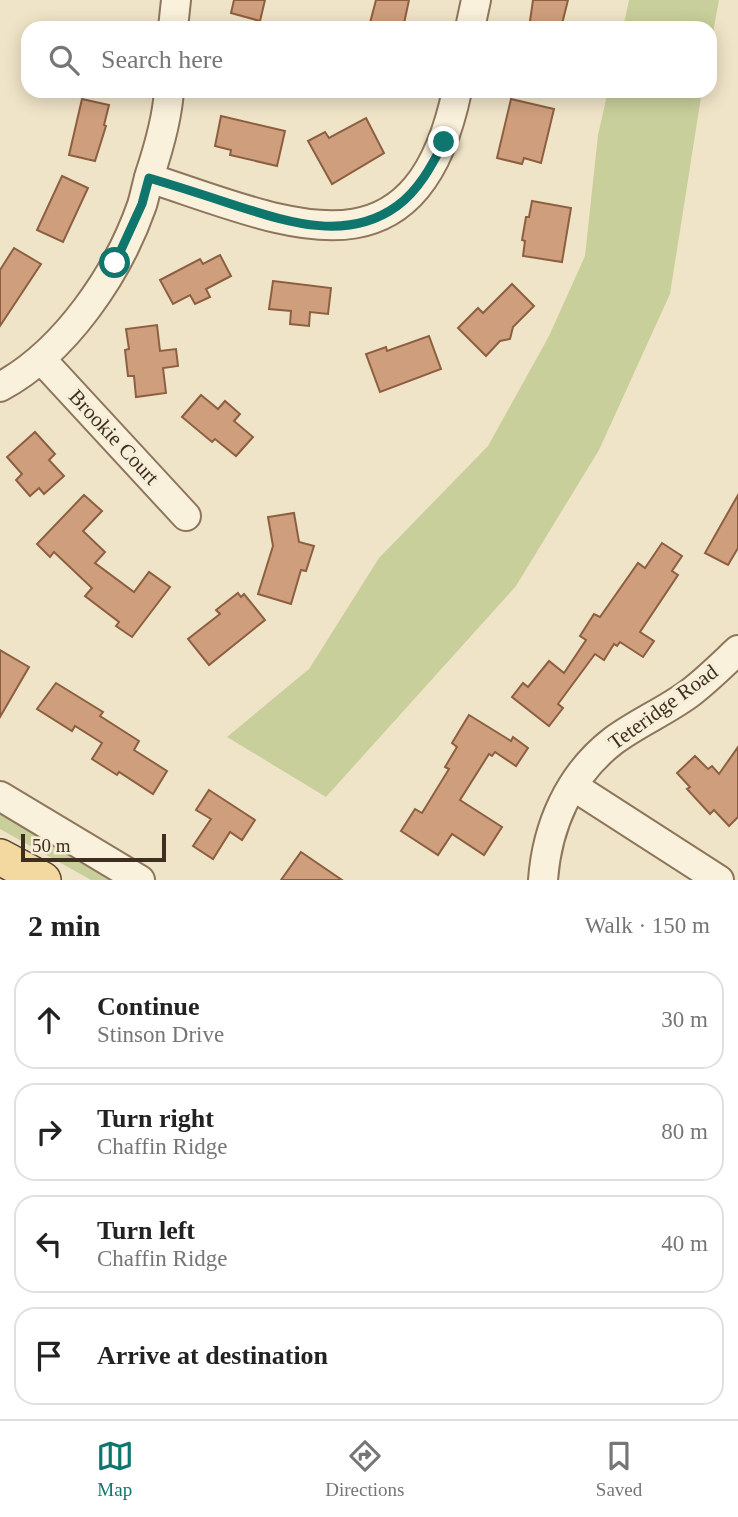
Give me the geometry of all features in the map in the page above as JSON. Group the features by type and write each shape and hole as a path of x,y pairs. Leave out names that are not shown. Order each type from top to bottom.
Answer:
{"main road":[{"path":"0,857 43,880"}],"street":[{"path":"174,21 176,0"},
{"path":"472,21 476,0"},
{"path":"0,387 41,359 77,321 115,263 142,204 161,143 168,98"},
{"path":"149,178 287,222 327,227 359,224 397,206 414,190 429,170 444,142 455,98"},
{"name":"Brookie Court","path":"41,359 186,516"},
{"name":"Teteridge Road","path":"543,880 553,826 573,786 595,757 613,741 690,693 738,650"},
{"path":"573,786 719,880"},
{"path":"0,796 140,880"}],"green space":[{"path":"629,0 719,0 715,21 624,21"},
{"path":"606,98 701,98 670,294 599,450 516,586 326,797 227,737 309,669 379,558 488,446 549,336 585,256 598,135"},
{"path":"0,808 119,880 91,880 0,829"}],"building":[{"path":"234,0 265,0 260,21 231,13"},
{"path":"376,0 409,0 404,21 371,21"},
{"path":"533,0 568,0 563,21 530,21"},
{"path":"82,99 109,105 104,125 106,126 95,161 69,155"},
{"path":"511,99 554,109 541,163 524,158 522,164 497,158"},
{"path":"221,116 285,131 277,166 230,155 231,150 215,146"},
{"path":"366,118 384,153 332,184 308,141 325,132 329,138"},
{"path":"62,176 88,188 63,242 37,230"},
{"path":"532,201 571,208 562,262 523,256 525,241 522,240"},
{"path":"14,248 41,264 0,326 0,270"},
{"path":"220,255 231,276 206,289 210,297 195,304 190,295 173,304 160,280 200,259 203,264"},
{"path":"273,281 331,288 328,314 310,312 309,326 290,324 291,311 269,309"},
{"path":"512,284 534,306 513,327 510,339 500,341 486,356 458,328 478,308 483,313"},
{"path":"157,325 160,351 176,349 178,366 163,368 166,393 136,397 134,376 128,376 125,350 129,349 126,329"},
{"path":"429,336 441,369 380,392 366,354 386,347 387,351"},
{"path":"201,395 218,409 225,401 240,414 234,421 253,437 236,456 215,439 212,442 182,417"},
{"path":"35,432 55,454 49,460 64,476 44,494 39,488 30,496 16,480 22,474 7,457"},
{"path":"84,495 102,511 83,531 105,552 95,563 134,592 149,572 170,587 132,637 116,626 119,622 85,596 92,588 54,552 50,557 37,544"},
{"path":"738,495 738,548 728,565 705,553"},
{"path":"294,513 299,542 314,546 306,571 301,570 291,604 258,594 273,546 268,517"},
{"path":"662,543 682,556 672,571 678,575 640,632 654,641 643,657 620,642 617,646 614,644 604,660 595,654 558,704 563,708 549,726 512,697 523,683 528,687 549,661 564,673 586,640 580,636 594,614 600,617 638,563 645,568"},
{"path":"238,593 241,597 244,594 265,620 209,665 188,639 220,614 216,610"},
{"path":"0,650 29,667 0,717"},
{"path":"56,683 103,712 100,716 139,741 134,750 167,771 153,794 119,772 117,775 92,759 102,743 75,726 72,731 37,709"},
{"path":"469,715 511,741 513,737 528,748 516,766 495,752 492,756 489,754 460,800 502,827 484,855 452,834 438,855 401,831 415,809 422,813 449,769 445,767 457,747 452,743"},
{"path":"738,747 738,817 729,826 714,810 710,814 687,789 690,787 677,773 695,756 708,769 712,766 719,774"},
{"path":"209,790 255,820 242,840 230,832 213,859 193,846 211,819 196,810"},
{"path":"301,852 342,880 281,880"}],"route":[{"path":"115,263 142,204 149,178 287,222 327,227 359,224 397,206 414,190 429,170 444,142"}]}
